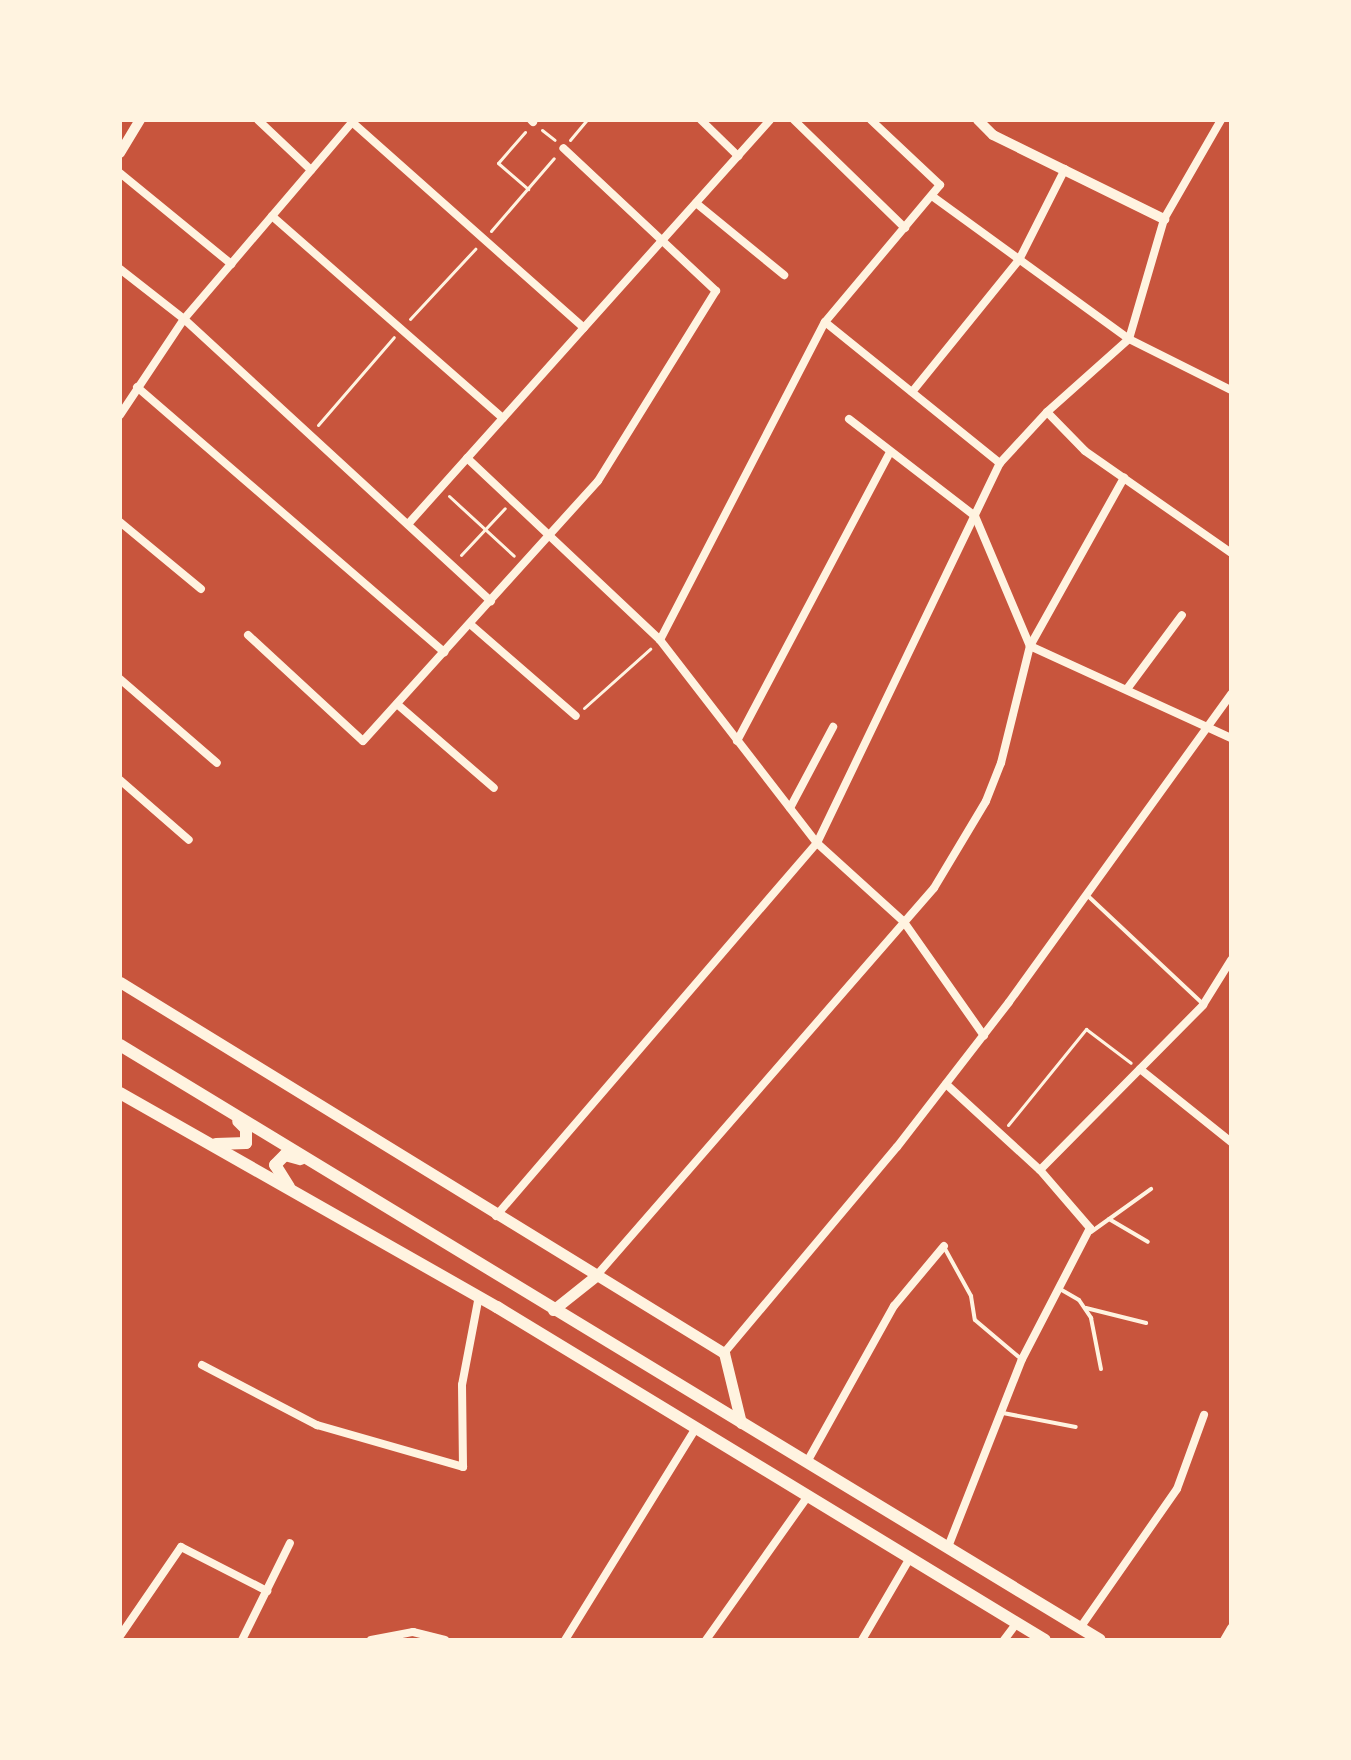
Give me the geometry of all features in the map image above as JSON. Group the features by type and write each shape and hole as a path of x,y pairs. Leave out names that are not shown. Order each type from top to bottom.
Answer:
{"main road":[{"path":"120,982 289,1089 724,1353 741,1423"},
{"path":"120,1045 1100,1640"},
{"path":"120,1093 479,1296 1045,1640"},
{"path":"208,1143 239,1147 246,1143 246,1129 226,1108"},
{"path":"294,1194 277,1173 278,1159 285,1155 315,1162"},
{"path":"553,1310 597,1275"}],"street":[{"path":"120,153 140,120"},
{"path":"258,120 311,170"},
{"path":"701,120 738,156"},
{"path":"409,523 770,120"},
{"path":"794,120 905,228"},
{"path":"660,640 825,322 940,185 871,120"},
{"path":"978,120 993,135 1164,219"},
{"path":"120,415 184,319 353,121 584,328"},
{"path":"496,1216 817,843 1000,463 1047,412 1129,339 1164,219 1218,121"},
{"path":"248,635 363,741 598,481 716,291 563,148"},
{"path":"912,392 1019,260 1065,169"},
{"path":"120,173 231,264"},
{"path":"932,196 1129,339 1231,390"},
{"path":"696,203 784,275"},
{"path":"272,216 503,418"},
{"path":"120,269 184,319 491,601"},
{"path":"825,322 1000,463"},
{"path":"137,387 444,652"},
{"path":"1047,412 1085,451 1231,553"},
{"path":"849,419 889,454 975,516 1030,646 1231,738"},
{"path":"737,741 889,454"},
{"path":"467,458 660,640 817,843 904,922 984,1036"},
{"path":"597,1275 934,888 986,801 1001,763 1030,646 1124,478"},
{"path":"120,522 201,589"},
{"path":"1127,689 1182,615"},
{"path":"470,624 576,716"},
{"path":"120,679 217,763"},
{"path":"724,1353 984,1036 1088,896 1206,724 1231,694"},
{"path":"397,704 494,788"},
{"path":"790,808 833,727"},
{"path":"120,780 189,840"},
{"path":"1040,1170 1203,1005 1231,960"},
{"path":"1140,1069 1231,1142"},
{"path":"946,1084 1040,1170 1087,1222 1089,1234 1022,1359 948,1547"},
{"path":"807,1462 894,1306 944,1246"},
{"path":"202,1365 317,1425 463,1467 462,1385 479,1296"},
{"path":"1080,1628 1177,1489 1204,1415"},
{"path":"565,1640 696,1428"},
{"path":"706,1640 808,1496"},
{"path":"242,1640 290,1543"},
{"path":"120,1636 181,1547 267,1591"},
{"path":"862,1640 910,1558"},
{"path":"1004,1640 1017,1623"},
{"path":"1224,1640 1231,1628"},
{"path":"371,1640 399,1636 445,1640"}],"lane":[{"path":"1088,896 1203,1005"},
{"path":"1089,1234 1151,1189"},
{"path":"1109,1219 1148,1242"},
{"path":"944,1246 971,1296 975,1320 1022,1359"},
{"path":"1060,1289 1084,1307 1091,1318 1101,1369"},
{"path":"1084,1307 1146,1323"},
{"path":"1001,1412 1076,1427"}],"path":[{"path":"310,434 528,189 498,163 532,121 563,148"},
{"path":"440,489 524,564"},
{"path":"452,564 512,499"},
{"path":"576,716 660,640"},
{"path":"1000,1135 1086,1029 1140,1069"}]}
